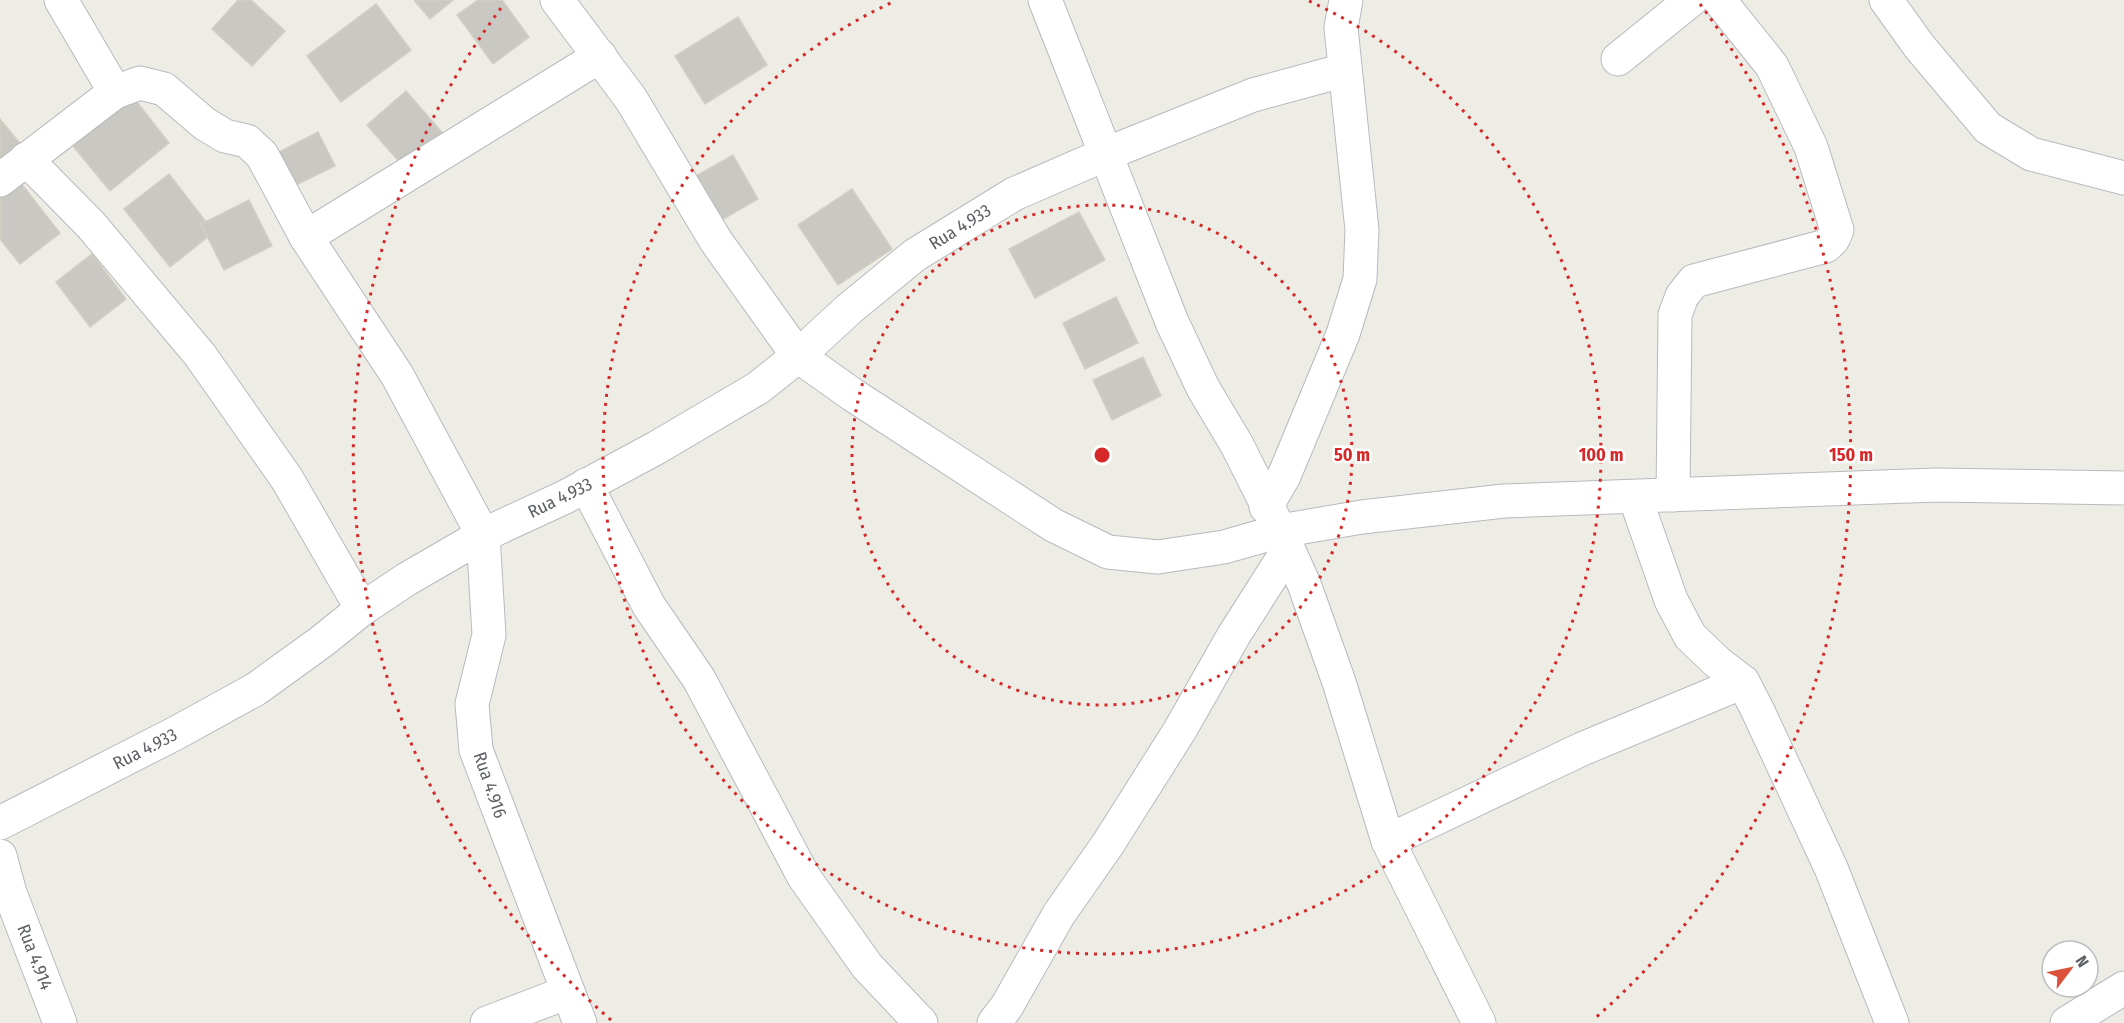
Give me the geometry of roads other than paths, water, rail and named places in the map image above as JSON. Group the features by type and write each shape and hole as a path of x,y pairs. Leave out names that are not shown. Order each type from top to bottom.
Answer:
{"street":[{"path":"61,0 115,92"},
{"path":"557,0 631,99 716,241 798,356 902,428 1053,525 1108,552 1158,557 1224,547 1278,530 1362,517 1504,501 1936,485 2124,488"},
{"path":"1045,0 1172,322 1203,388 1237,445 1304,584 1339,682 1388,841 1479,1023"},
{"path":"994,1023 1007,1006 1059,914 1114,835 1180,730 1234,635 1278,530 1284,476 1343,334 1360,279 1362,230 1341,28 1346,0"},
{"path":"1618,59 1691,0"},
{"path":"1673,495 1675,315 1682,296 1694,281 1826,246 1833,239 1837,230 1811,147 1772,66 1719,0"},
{"path":"1886,0 1920,46 1988,128 2031,154 2124,178"},
{"path":"306,237 600,56"},
{"name":"Rua 4.933","path":"0,823 256,689 362,609 406,579 483,535 656,448 758,388 915,255 1014,194 1253,95 1345,70"},
{"path":"0,180 115,92 140,83 164,89 205,124 225,136 247,141 262,155 306,237 397,375 483,535"},
{"path":"26,159 91,225 200,355 287,479 362,609"},
{"path":"586,485 649,606 699,679 804,877 867,966 921,1023"},
{"path":"1635,496 1671,600 1690,636 1717,662 1743,682 1830,868 1892,1023"},
{"name":"Rua 4.916","path":"483,535 489,635 472,704 476,750 580,1023"},
{"path":"1388,841 1582,749 1743,682"},
{"name":"Rua 4.914","path":"0,856 10,893 60,1023"},
{"path":"2067,1023 2124,988"},
{"path":"487,1023 568,992"}]}
